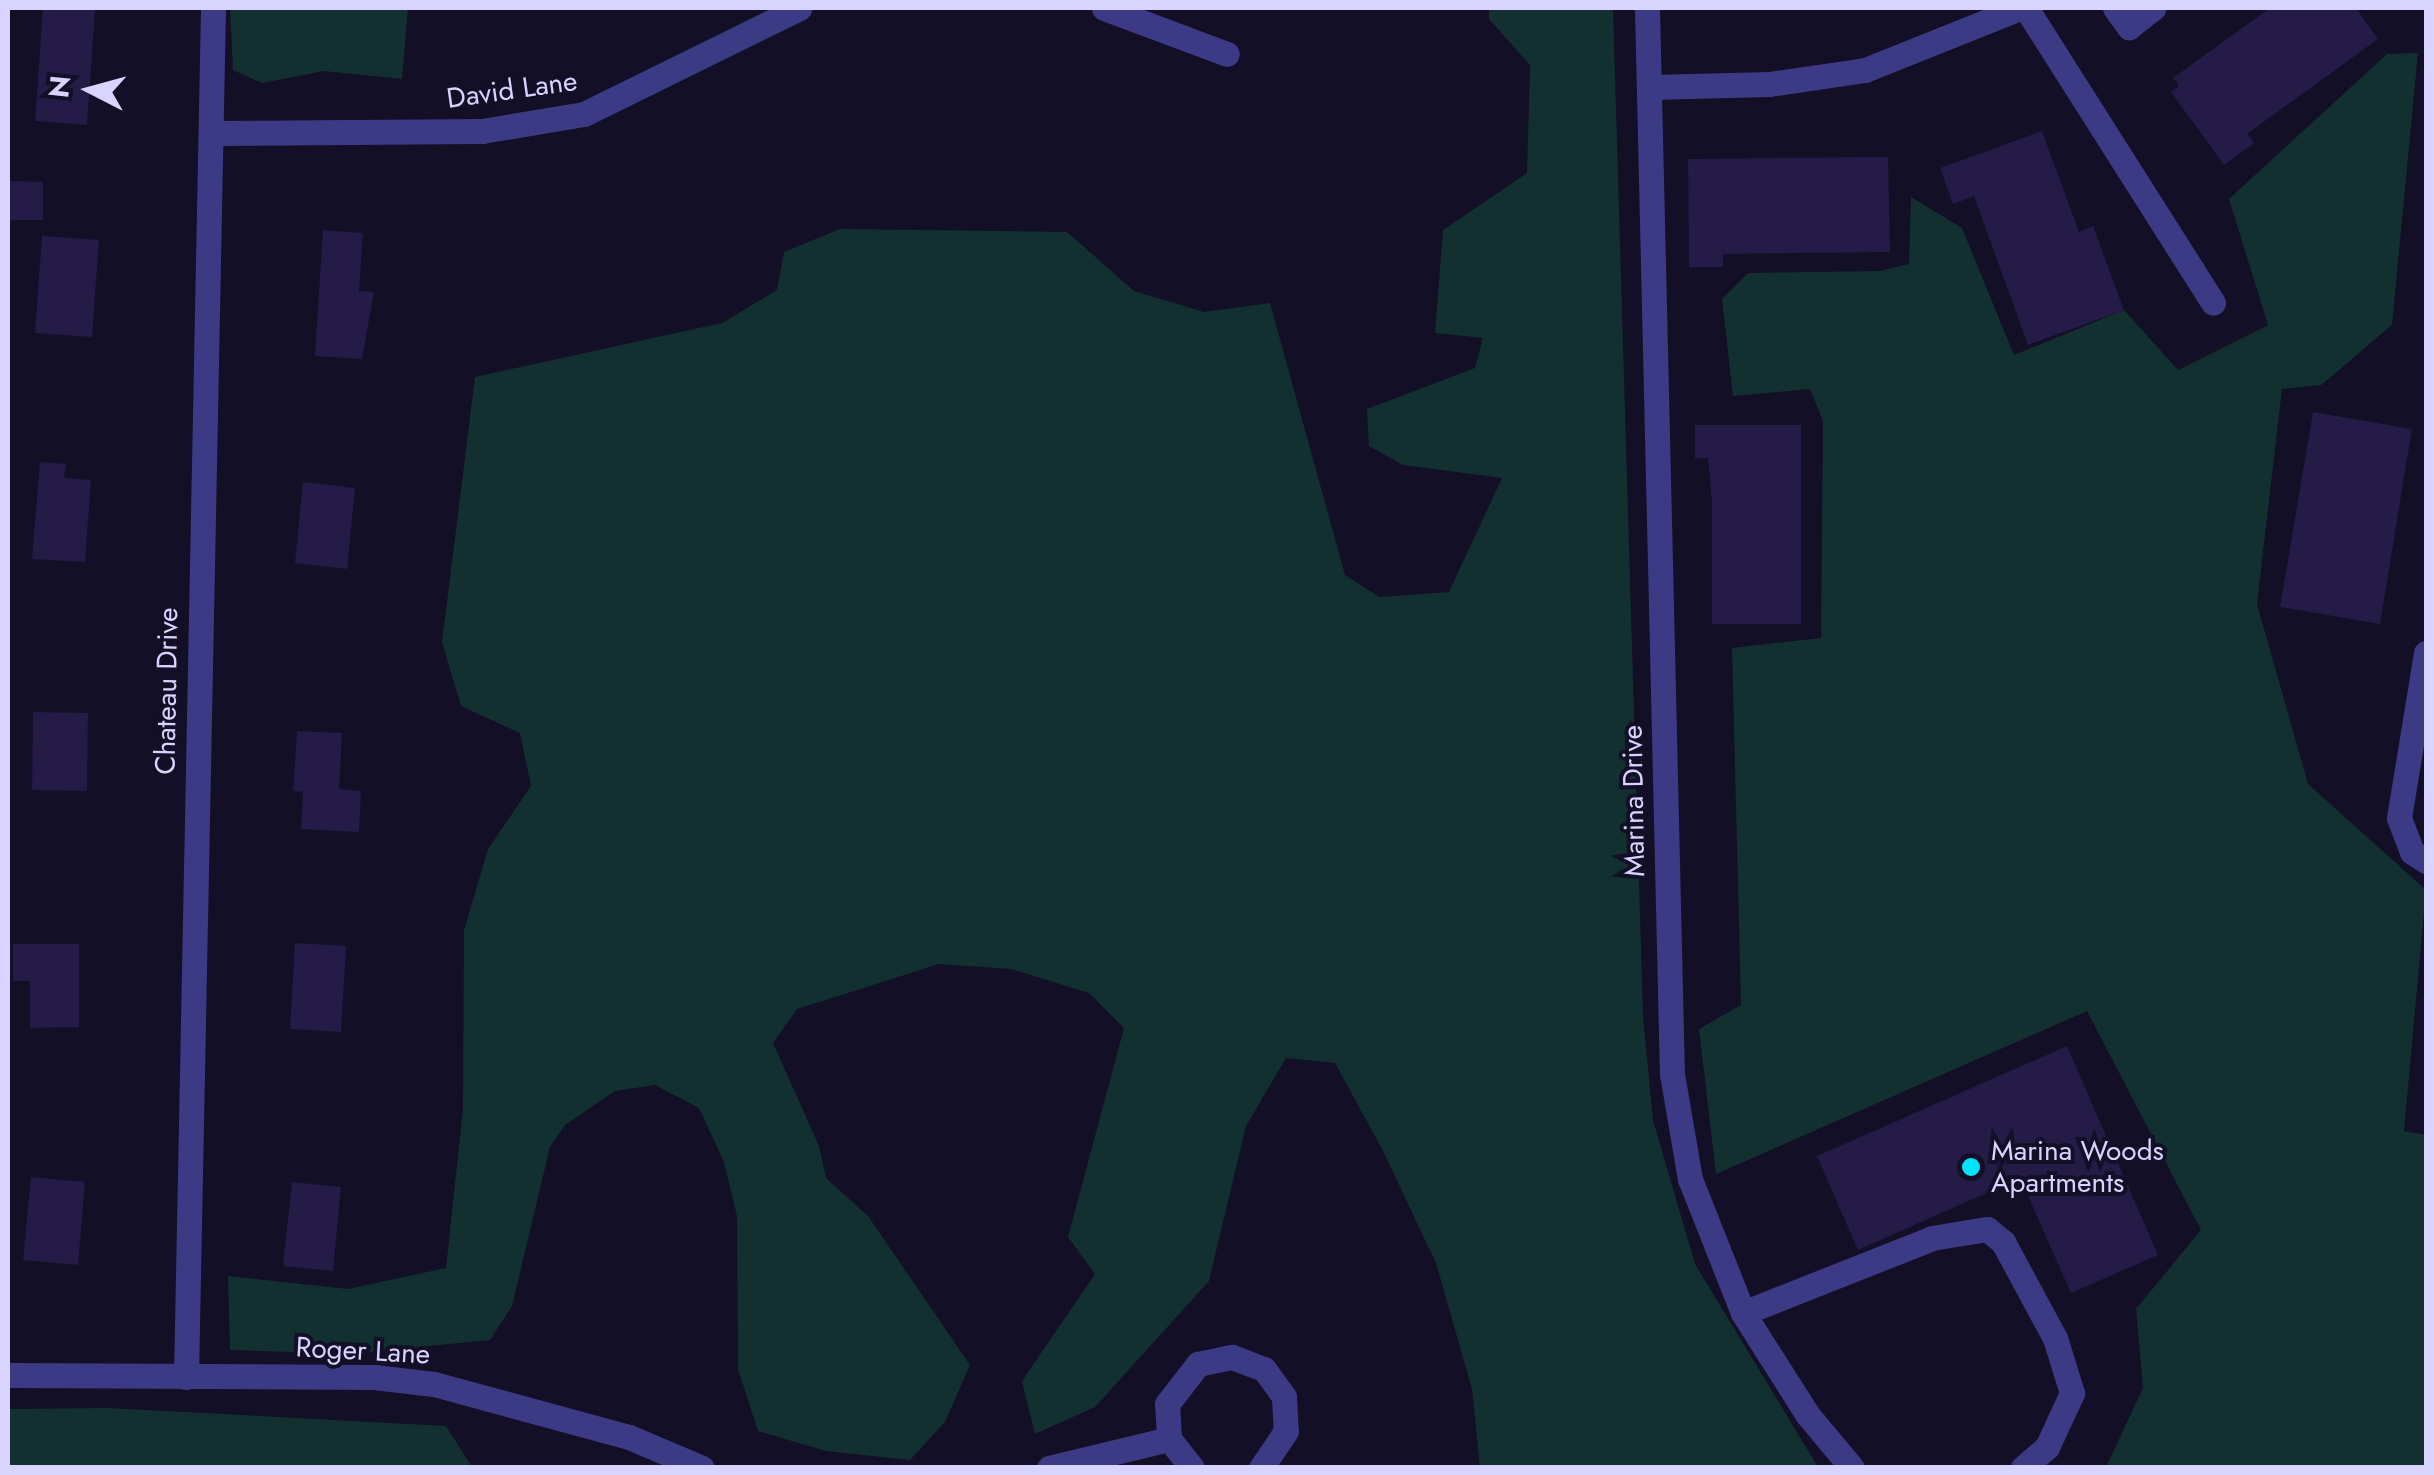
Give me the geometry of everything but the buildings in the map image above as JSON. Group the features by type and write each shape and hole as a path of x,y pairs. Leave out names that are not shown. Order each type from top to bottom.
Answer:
{"street":[{"name":"Chateau Drive","path":"186,1376 213,8"},
{"name":"David Lane","path":"210,133 482,131 584,114 799,8"},
{"path":"1104,8 1227,54"},
{"name":"Marina Drive","path":"1647,8 1672,1074 1690,1179 1743,1313 1807,1414 1852,1468"},
{"path":"1650,87 1769,84 1866,70 2023,8 2213,302"},
{"path":"2115,8 2129,27 2153,8"},
{"path":"2426,653 2398,818 2412,852 2426,861"},
{"path":"1743,1313 1932,1238 1987,1230 2004,1242 2055,1338 2072,1393 2066,1419 2047,1447 2023,1468"},
{"path":"1192,1468 1169,1438 1167,1404 1184,1374 1214,1358 1248,1360 1276,1382 1288,1414 1280,1447 1261,1468"},
{"name":"Roger Lane","path":"8,1375 374,1377 434,1384 629,1436 702,1468"},
{"path":"1049,1468 1169,1438"}],"green space":[{"path":"230,8 408,8 402,79 324,71 262,83 233,70"},
{"path":"1489,8 1613,8 1643,1017 1653,1120 1695,1264 1818,1467 1480,1467 1472,1389 1436,1263 1383,1151 1335,1063 1286,1058 1246,1126 1209,1281 1095,1407 1035,1434 1022,1381 1095,1274 1068,1237 1124,1028 1089,993 1011,969 939,964 797,1009 773,1043 819,1146 826,1178 868,1216 970,1365 945,1422 910,1460 826,1451 758,1431 738,1369 737,1216 724,1162 699,1108 655,1085 615,1091 565,1125 550,1147 512,1306 490,1340 349,1354 230,1350 228,1276 348,1289 446,1268 463,1109 464,930 488,849 531,786 520,733 461,706 442,642 475,377 722,323 777,290 784,252 840,229 1067,232 1134,291 1204,312 1270,303 1345,575 1379,597 1449,592 1502,478 1403,465 1369,446 1367,409 1475,368 1483,338 1435,333 1443,230 1527,173 1530,65 1489,19"},
{"path":"2418,53 2392,325 2321,385 2282,389 2257,604 2308,784 2426,890 2404,1131 2426,1135 2426,1467 2106,1467 2143,1388 2136,1309 2201,1230 2087,1011 1716,1174 1699,1029 1741,1005 1732,648 1821,638 1823,421 1810,389 1733,396 1722,299 1748,273 1880,271 1909,264 1911,197 1962,228 2014,355 2124,310 2178,370 2268,325 2229,199 2387,54"},
{"path":"109,1408 446,1426 472,1467 8,1467 8,1409"}],"place":[{"name":"Marina Woods Apartments","path":"1971,1167"}]}
